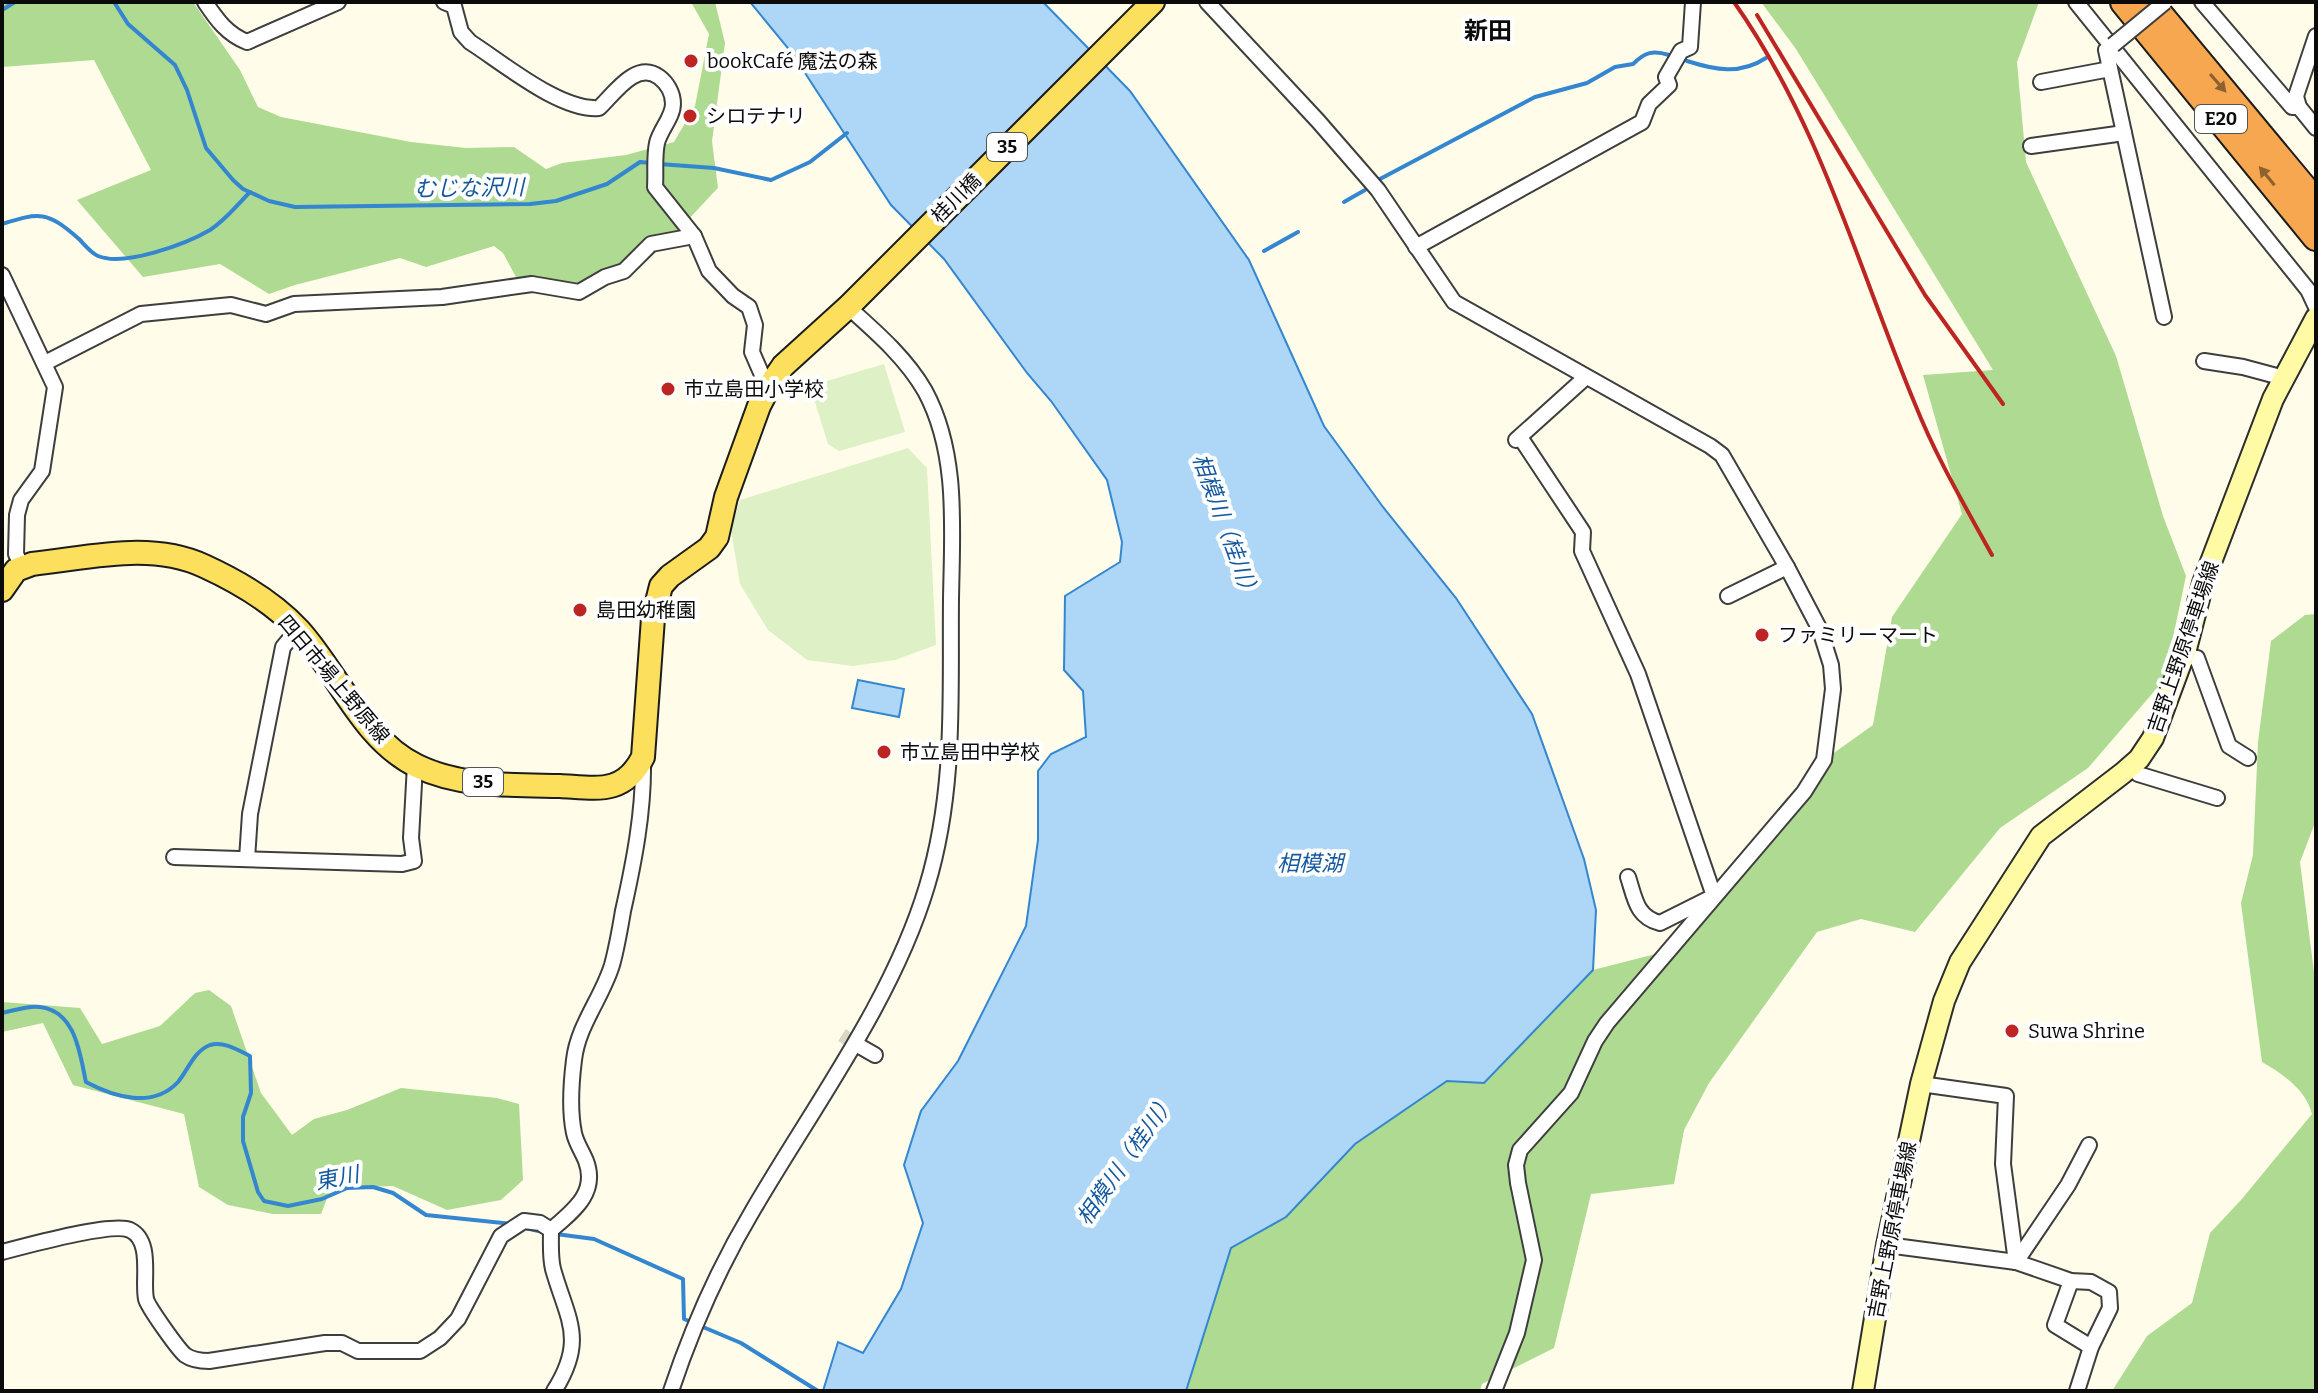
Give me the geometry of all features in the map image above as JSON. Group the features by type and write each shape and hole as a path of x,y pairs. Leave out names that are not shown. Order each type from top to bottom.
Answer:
{"highway":[{"name":"E20","path":"2124,2 2316,237"},
{"name":"E20","path":"2151,2 2316,203"}],"main road":[{"name":"桂川橋","path":"848,307 1147,8"},
{"name":"35","path":"643,757 655,602 661,586 709,548 717,537 726,497 759,406 770,385 783,366 848,307"},
{"name":"吉野上野原停車場線","path":"1863,1391 1887,1245 1921,1084 1944,1001 1960,962 2041,836 2132,765 2153,738 2183,656 2203,583 2273,399 2316,318"},
{"name":"四日市場上野原線","path":"22,567 146,552 178,556 206,567 254,593 298,629 379,737 415,765 444,776 475,782 613,786 626,780 643,757"},
{"path":"2,590 22,567"}],"street":[{"path":"205,2 220,24 236,38 247,42 338,2"},
{"path":"444,2 454,6 461,32 470,42 565,103 585,109 599,108 627,78 640,73 654,73 665,82 674,106 657,144 655,187 694,236 709,271 733,296 749,307 755,325 752,352 770,385"},
{"path":"1207,2 1300,100 1368,179 1454,302 1722,455 1820,630 1831,665 1833,689 1824,760 1804,792 1607,1023 1595,1041 1571,1093 1520,1150 1516,1165 1518,1183 1534,1260 1517,1333 1494,1391"},
{"path":"1416,247 1642,122 1649,104 1669,85 1666,77 1681,51 1690,47 1693,2"},
{"path":"2076,2 2308,290 2316,307"},
{"path":"2164,317 2106,50 2165,2"},
{"path":"2202,2 2292,107 2299,107"},
{"path":"2316,36 2296,96 2299,107 2316,128"},
{"path":"2041,82 2110,69"},
{"path":"2031,146 2124,133"},
{"path":"45,363 141,314 231,305 266,314 294,304 442,297 532,284 579,292 605,277 624,271 651,244 694,236"},
{"path":"2,275 55,387 42,471 21,500 17,515 16,554 22,567"},
{"path":"671,1391 696,1323 730,1252 899,962 927,888 943,816 951,761 952,704 952,515 948,464 937,421 924,390 890,346 848,307"},
{"path":"2204,361 2284,378"},
{"path":"1586,377 1518,438 1583,532 1582,551 1638,674 1714,896"},
{"path":"1728,596 1787,567"},
{"path":"247,859 250,814 283,647 298,629"},
{"path":"2183,656 2197,658 2229,746 2248,758"},
{"path":"551,1230 577,1208 587,1191 590,1178 574,1136 571,1107 574,1060 577,1038 612,965 633,865 643,757"},
{"path":"174,857 402,864 414,861 411,838 415,765"},
{"path":"2132,765 2138,774 2217,798"},
{"path":"1628,877 1640,913 1648,920 1660,923 1714,896"},
{"path":"861,1047 875,1055"},
{"path":"1921,1084 2006,1096 2003,1164 2016,1262"},
{"path":"2016,1262 2068,1185 2089,1145"},
{"path":"2,1252 86,1233 125,1228 133,1231 147,1268 146,1301 183,1354 195,1360 209,1361 325,1343 342,1343 358,1351 420,1351 440,1338 458,1319 501,1236 524,1221 540,1223 551,1230"},
{"path":"551,1230 552,1266 571,1321 571,1349 562,1379 554,1391"},
{"path":"1887,1245 2016,1262 2071,1281 2091,1282 2109,1292 2110,1308 2091,1347 2077,1391"},
{"path":"2071,1281 2055,1325 2091,1347"}],"green space":[{"path":"2,2 193,2 240,70 258,107 281,117 411,142 466,148 514,147 546,169 562,163 626,155 674,142 695,106 709,34 691,2 715,2 725,43 712,141 718,188 641,265 616,279 591,283 516,277 503,253 494,246 426,267 400,258 269,294 220,264 143,277 77,200 151,170 94,60 2,67"},
{"path":"1761,2 2039,2 2017,62 2026,162 2116,356 2163,516 2186,576 2164,680 2088,768 2000,828 1915,932 1861,919 1817,932 1709,1083 1684,1130 1674,1184 1591,1194 1554,1348 1482,1384 1480,1391 1186,1391 1231,1248 1286,1217 1355,1144 1448,1081 1485,1083 1593,970 1671,950 1824,760 1873,725 1892,617 1962,514 1923,375 1993,370 1796,49"},
{"path":"884,364 905,432 839,451 828,444 810,386"},
{"path":"908,448 927,468 936,645 895,660 853,666 807,660 768,630 740,584 731,530 740,500"},
{"path":"2316,614 2316,820 2300,862 2316,988 2316,1391 2112,1391 2147,1336 2192,1303 2210,1233 2312,1114 2299,1090 2262,1062 2241,903 2253,855 2258,742 2271,641 2305,615"},
{"path":"209,990 231,1006 261,1093 292,1135 314,1119 347,1110 401,1088 497,1098 519,1104 523,1180 501,1200 447,1210 393,1186 331,1188 321,1214 273,1214 228,1205 199,1187 184,1114 73,1085 43,1023 2,1032 2,1002 80,1008 102,1044 160,1026 195,993"}],"water":[{"name":"相模湖","path":"750,2 1043,2 1130,91 1249,260 1324,426 1383,507 1456,598 1532,714 1584,859 1596,910 1593,970 1484,1083 1447,1081 1355,1144 1286,1217 1231,1248 1186,1391 823,1391 838,1342 863,1353 901,1289 923,1223 904,1165 921,1111 958,1061 1026,926 1038,840 1038,771 1051,754 1086,737 1083,691 1064,670 1065,596 1120,562 1122,542 1107,480 944,259 891,205 792,53"},
{"path":"858,680 904,689 899,717 852,708"}],"waterway":[{"name":"むじな沢川","path":"2,10 15,2"},
{"name":"むじな沢川","path":"114,2 128,24 175,65 187,90 206,148 243,189 269,201 295,207 530,204 556,201 607,184 640,162 651,163"},
{"path":"1380,179 1535,97 1587,83 1615,67 1633,64 1650,53 1669,55"},
{"path":"1687,61 1708,67 1737,69 1766,58"},
{"name":"むじな沢川","path":"659,164 714,168 771,180 810,162 847,133"},
{"path":"1344,202 1365,190"},
{"path":"2,224 43,216 59,223 98,256 123,259 155,252 199,236 221,222 250,192"},
{"path":"1264,251 1298,232"},
{"name":"東川","path":"2,1013 26,1007 52,1010 69,1025 86,1082 121,1096 145,1098 168,1090 178,1082 200,1052 210,1045 226,1045 250,1056 251,1093 243,1117 243,1141 258,1192 264,1201 288,1206 322,1199 347,1188 373,1187 393,1193 426,1215 512,1224"},
{"name":"東川","path":"521,1227 543,1232"},
{"name":"東川","path":"556,1234 594,1239 683,1279 684,1319 741,1343 818,1391"}],"tunnel":[{"path":"842,1035 861,1047"}],"railway":[{"path":"1734,2 1791,97 1835,197 1923,424 1992,555"},
{"path":"1757,15 1925,295 2003,404"}],"place":[{"name":"bookCafé 魔法の森","path":"691,61"},
{"name":"シロテナリ","path":"690,116"},
{"name":"市立島田小学校","path":"668,389"},
{"name":"島田幼稚園","path":"580,610"},
{"name":"ファミリーマート","path":"1762,635"},
{"name":"市立島田中学校","path":"884,752"},
{"name":"Suwa Shrine","path":"2012,1031"}],"district":[{"name":"新田","path":"1488,31"}],"water label":[{"name":"相模川（桂川）","path":"1226,527"},
{"name":"相模川（桂川）","path":"1126,1159"}]}
